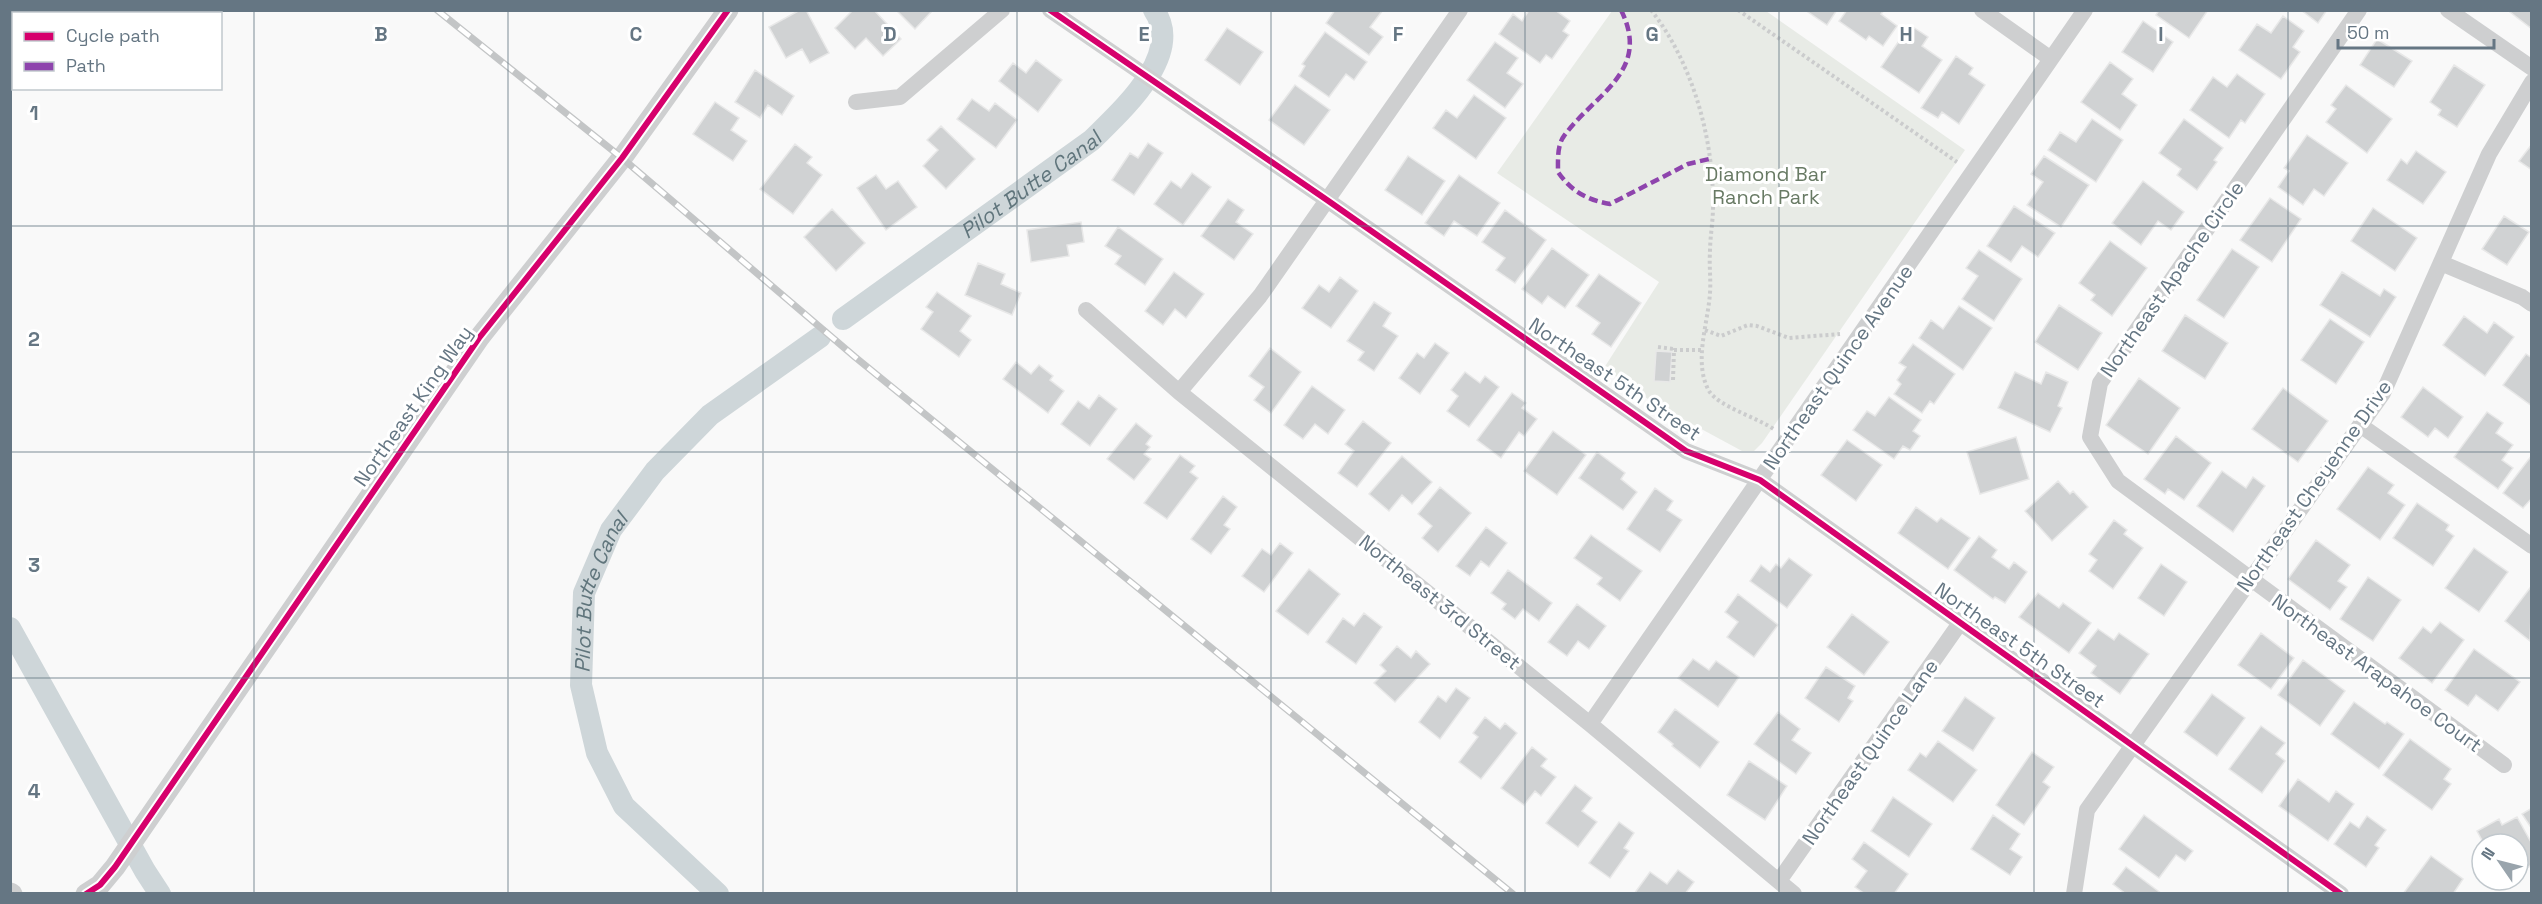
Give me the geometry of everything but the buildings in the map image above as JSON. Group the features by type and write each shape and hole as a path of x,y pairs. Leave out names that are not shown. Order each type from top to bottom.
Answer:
{"street":[{"name":"Northeast King Way","path":"86,894 100,885 115,867 479,338 622,158 728,10"},
{"path":"856,102 900,97 1002,10"},
{"name":"Northeast 5th Street","path":"1050,10 1686,451 1760,480 2341,894"},
{"path":"1179,392 1260,296 1460,10"},
{"path":"1982,10 2051,59"},
{"name":"Northeast Quince Avenue","path":"1590,724 2085,10"},
{"name":"Northeast Apache Circle","path":"2250,580 2118,481 2090,437 2100,383 2359,10"},
{"path":"2448,10 2532,68"},
{"name":"Northeast Cheyenne Drive","path":"2074,894 2087,810 2383,393 2489,154 2532,82"},
{"path":"2441,262 2522,297 2532,304"},
{"name":"Northeast 3rd Street","path":"1086,310 1179,392 1590,724 1794,894"},
{"path":"2360,425 2532,546"},
{"name":"Northeast Arapahoe Court","path":"2250,580 2505,765"},
{"name":"Northeast Quince Lane","path":"1779,881 1960,622"}],"path":[{"path":"1651,10 1664,27 1681,61 1695,98 1706,139 1713,206 1710,252 1711,289 1702,350 1705,378 1710,393 1722,403 1754,416 1787,440"},
{"path":"1738,10 1973,173"},
{"path":"1705,330 1720,336 1739,327 1757,326 1789,338 1840,334 1854,344"},
{"path":"1658,347 1674,350 1702,350"},
{"path":"1673,380 1674,350"}],"green space":[{"name":"Diamond Bar Ranch Park","path":"1612,11 1766,11 1965,150 1762,443 1754,451 1742,451 1655,404 1604,368 1659,282 1497,173"}],"waterway":[{"name":"Pilot Butte Canal","path":"843,319 1092,140 1133,98 1156,63 1161,45 1161,27 1154,10"},
{"name":"Pilot Butte Canal","path":"718,894 624,806 597,753 581,685 584,593 611,530 655,471 710,415 820,337"},
{"path":"10,628 160,894"}],"railway":[{"path":"437,10 622,158 855,357 1513,894"}],"marked path":[{"path":"1621,10 1629,31 1629,50 1624,66 1615,80 1564,136 1559,148 1558,172 1580,194 1610,204 1688,164 1709,159"}],"cycle path":[{"path":"86,894 100,885 115,867 479,338 622,158 728,10"},
{"path":"1050,10 1686,451 1760,480 2341,894"}]}
